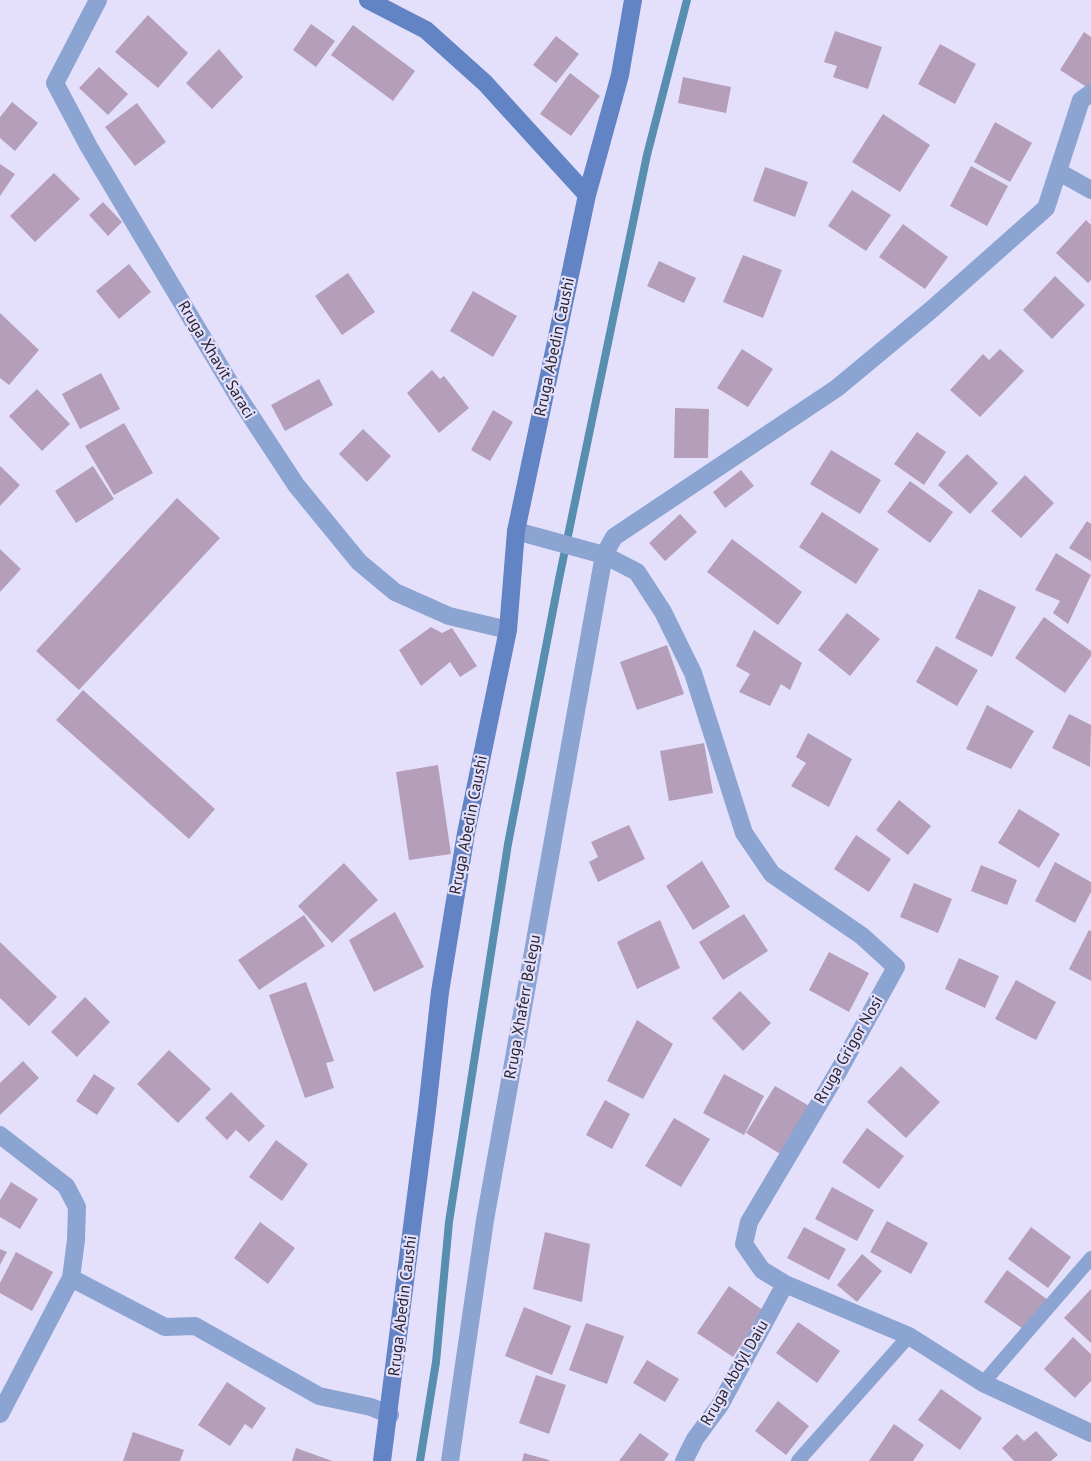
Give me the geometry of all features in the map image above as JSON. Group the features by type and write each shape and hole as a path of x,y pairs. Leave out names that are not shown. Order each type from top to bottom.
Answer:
{"main road":[{"path":"369,0 426,30 484,83 587,195"},
{"name":"Rruga Abedin Caushi","path":"382,1461 390,1415 428,1110 440,992 466,833 508,630 516,531 587,195 620,75 633,0"}],"street":[{"name":"Rruga Xhavit Saraci","path":"98,0 55,82 89,147 237,395 296,485 358,562 395,592 406,597 449,616 508,630"},
{"path":"516,531 604,555 614,537 837,388 931,310 1046,208 1082,100 1091,93"},
{"path":"1059,172 1091,190"},
{"name":"Rruga Grigor Nosi","path":"604,555 637,572 663,612 693,673 744,833 772,874 862,936 896,967 838,1072 749,1222 744,1244 762,1270 785,1284 909,1336 983,1383 1091,1433"},
{"name":"Rruga Xhaferr Belegu","path":"450,1461 485,1220 604,555"},
{"path":"0,1135 66,1186 77,1207 71,1278 0,1414"},
{"path":"71,1278 165,1327 195,1326 319,1396 371,1407 390,1415"},
{"name":"Rruga Abdyl Daiu","path":"684,1461 696,1439 720,1405 785,1284"}],"lane":[{"path":"983,1383 1091,1258"},
{"path":"798,1461 909,1336"}],"building":[{"path":"148,15 188,53 158,88 115,52"},
{"path":"311,24 335,41 316,67 293,50"},
{"path":"353,25 415,71 393,101 331,55"},
{"path":"835,31 882,47 868,89 833,77 837,66 824,62"},
{"path":"1084,32 1091,37 1091,83 1088,88 1060,70"},
{"path":"556,36 579,54 556,83 533,65"},
{"path":"940,44 976,64 955,104 918,84"},
{"path":"219,49 243,77 212,109 186,83"},
{"path":"99,67 128,94 108,115 79,88"},
{"path":"570,73 600,96 571,136 540,114"},
{"path":"683,77 731,87 726,113 678,103"},
{"path":"12,102 38,123 15,151 0,138 0,117"},
{"path":"137,103 166,142 135,166 105,127"},
{"path":"883,114 930,145 900,192 852,162"},
{"path":"995,122 1032,143 1010,182 974,162"},
{"path":"0,164 15,174 0,196"},
{"path":"971,166 1008,186 987,226 950,206"},
{"path":"765,167 808,182 795,217 753,201"},
{"path":"54,173 80,199 35,242 10,216"},
{"path":"852,190 891,215 866,251 828,226"},
{"path":"103,202 122,222 108,236 89,215"},
{"path":"1086,220 1091,225 1091,280 1088,283 1056,253"},
{"path":"903,224 948,257 925,289 879,257"},
{"path":"743,255 782,270 763,318 723,302"},
{"path":"659,261 696,278 684,303 647,286"},
{"path":"129,264 151,292 119,319 96,291"},
{"path":"348,273 375,312 342,335 315,296"},
{"path":"1055,276 1085,305 1052,339 1023,310"},
{"path":"473,291 517,316 493,357 450,331"},
{"path":"0,313 39,350 9,385 0,378"},
{"path":"742,349 773,369 748,407 717,388"},
{"path":"1000,349 1024,371 980,417 950,390 983,354 989,360"},
{"path":"432,370 440,379 444,376 469,408 439,433 407,393"},
{"path":"101,373 120,409 80,429 62,394"},
{"path":"319,379 333,405 285,431 271,405"},
{"path":"37,389 70,424 42,451 9,416"},
{"path":"675,408 709,409 708,458 674,458"},
{"path":"493,410 513,422 490,461 471,450"},
{"path":"124,423 153,473 114,495 85,446"},
{"path":"363,429 391,456 367,482 339,454"},
{"path":"917,432 946,452 924,485 894,464"},
{"path":"831,450 881,480 860,514 810,484"},
{"path":"967,454 998,483 970,514 938,485"},
{"path":"0,466 20,485 0,506"},
{"path":"93,466 114,499 76,523 55,491"},
{"path":"741,470 754,486 725,508 713,492"},
{"path":"1025,475 1054,503 1021,538 991,511"},
{"path":"910,481 953,512 930,543 887,512"},
{"path":"177,498 220,538 79,690 36,651"},
{"path":"822,512 879,549 856,584 799,547"},
{"path":"680,514 697,532 665,561 649,543"},
{"path":"1087,521 1091,524 1091,561 1069,548"},
{"path":"732,539 802,592 778,625 707,572"},
{"path":"0,549 21,569 0,592"},
{"path":"1056,553 1091,575 1068,624 1053,613 1060,601 1035,590"},
{"path":"979,589 1016,607 992,657 955,638"},
{"path":"847,613 880,639 850,676 818,650"},
{"path":"1044,617 1091,651 1091,656 1065,693 1015,658"},
{"path":"431,627 442,633 452,628 477,666 460,677 450,662 421,686 399,650"},
{"path":"754,630 802,663 790,690 781,684 770,706 739,692 750,674 736,666"},
{"path":"667,645 684,694 637,710 620,662"},
{"path":"936,646 978,670 957,706 916,682"},
{"path":"83,690 215,809 189,839 56,720"},
{"path":"987,705 1034,731 1011,769 966,749"},
{"path":"1069,714 1091,725 1090,767 1052,748"},
{"path":"808,733 852,759 829,807 791,786 806,763 796,757"},
{"path":"704,743 713,793 669,801 660,751"},
{"path":"438,765 451,854 409,860 396,772"},
{"path":"899,800 931,826 908,855 876,830"},
{"path":"1019,809 1060,834 1039,868 998,843"},
{"path":"629,825 645,859 598,882 589,862 598,857 591,842"},
{"path":"856,835 891,859 869,892 834,869"},
{"path":"702,861 730,907 693,930 666,886"},
{"path":"1055,862 1091,882 1091,892 1075,923 1035,901"},
{"path":"344,863 378,900 332,943 298,906"},
{"path":"981,865 1017,880 1007,905 971,891"},
{"path":"914,883 952,899 938,933 900,917"},
{"path":"395,912 424,967 374,992 349,940"},
{"path":"744,914 768,951 723,980 699,942"},
{"path":"304,915 325,946 259,990 238,960"},
{"path":"660,920 680,968 637,989 617,942"},
{"path":"1089,930 1091,931 1091,981 1069,969"},
{"path":"0,942 57,997 29,1026 0,998"},
{"path":"829,952 869,973 849,1012 809,990"},
{"path":"959,958 999,976 985,1008 945,989"},
{"path":"1016,980 1056,1002 1036,1040 995,1019"},
{"path":"306,982 334,1061 326,1063 334,1088 305,1098 269,995"},
{"path":"740,991 771,1023 743,1051 712,1018"},
{"path":"85,997 110,1022 77,1057 51,1032"},
{"path":"637,1020 673,1044 643,1099 607,1081"},
{"path":"169,1050 211,1089 178,1123 137,1084"},
{"path":"23,1061 39,1078 0,1115 0,1083"},
{"path":"901,1066 940,1102 906,1138 867,1102"},
{"path":"94,1074 115,1088 97,1115 76,1101"},
{"path":"724,1074 764,1096 744,1135 703,1113"},
{"path":"775,1086 811,1107 782,1155 746,1133"},
{"path":"231,1092 265,1126 249,1142 236,1130 227,1140 205,1118"},
{"path":"605,1100 630,1114 612,1149 586,1135"},
{"path":"674,1118 710,1139 681,1187 645,1166"},
{"path":"867,1128 904,1156 879,1189 842,1162"},
{"path":"276,1140 308,1164 282,1201 249,1177"},
{"path":"11,1182 38,1199 20,1229 0,1217 0,1200"},
{"path":"832,1187 874,1210 857,1241 815,1219"},
{"path":"887,1221 928,1243 911,1274 870,1252"},
{"path":"260,1222 295,1248 268,1284 234,1258"},
{"path":"804,1227 846,1249 829,1280 787,1258"},
{"path":"1031,1227 1071,1257 1048,1288 1008,1259"},
{"path":"545,1232 590,1244 582,1302 533,1289"},
{"path":"0,1249 7,1252 0,1265"},
{"path":"16,1252 53,1272 32,1311 0,1293 0,1283"},
{"path":"862,1254 882,1271 857,1302 837,1285"},
{"path":"1007,1270 1048,1300 1026,1331 984,1302"},
{"path":"729,1286 764,1311 733,1357 697,1333"},
{"path":"1091,1289 1091,1343 1064,1318"},
{"path":"524,1307 571,1326 552,1375 505,1356"},
{"path":"798,1322 840,1351 817,1383 776,1353"},
{"path":"586,1323 624,1336 607,1384 569,1370"},
{"path":"1073,1337 1091,1354 1091,1381 1075,1398 1044,1369"},
{"path":"647,1360 679,1379 665,1402 633,1383"},
{"path":"536,1375 566,1385 549,1434 519,1423"},
{"path":"227,1382 266,1408 252,1429 245,1424 230,1446 198,1425"},
{"path":"941,1389 982,1418 960,1450 918,1420"},
{"path":"778,1401 809,1426 786,1455 755,1431"},
{"path":"894,1424 924,1445 913,1461 869,1461"},
{"path":"1036,1431 1058,1455 1051,1461 1014,1461 1002,1448 1017,1434 1024,1441"},
{"path":"133,1432 184,1450 180,1461 123,1461"},
{"path":"640,1433 669,1454 664,1461 619,1461"},
{"path":"296,1448 332,1461 292,1461"},
{"path":"524,1453 549,1460 549,1461 522,1461"}],"waterway":[{"path":"420,1461 436,1362 449,1222 508,844 559,579 647,155 687,0"}]}
